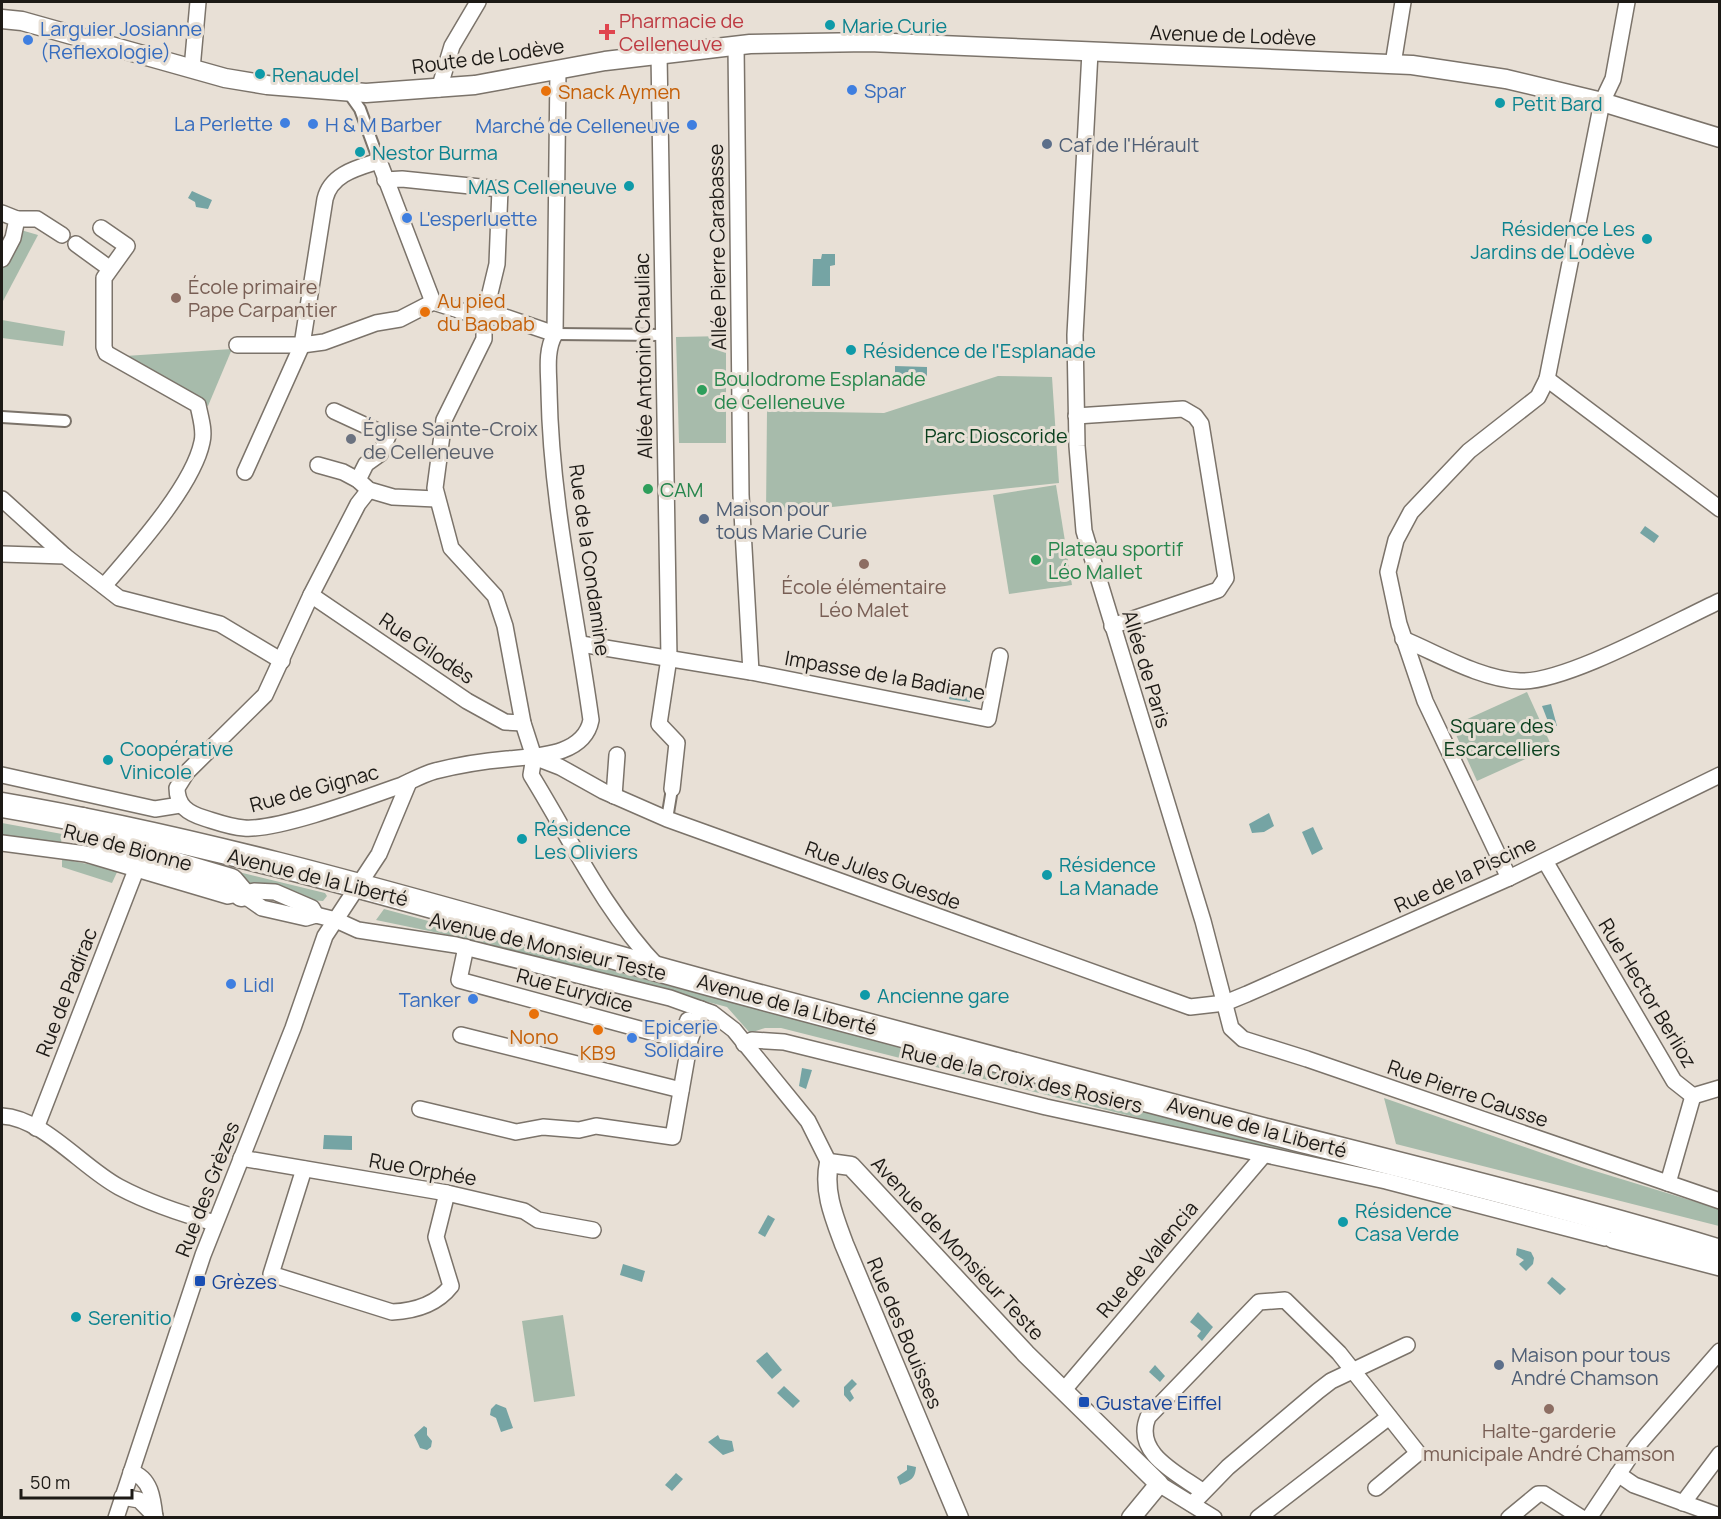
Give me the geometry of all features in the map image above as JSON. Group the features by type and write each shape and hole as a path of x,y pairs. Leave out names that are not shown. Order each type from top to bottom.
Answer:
{"main road":[{"name":"Avenue de la Liberté","path":"2,805 82,820 308,872 661,970 1260,1129 1571,1207 1719,1252"},
{"path":"82,820 106,844 231,881 242,894"},
{"name":"Avenue de la Liberté","path":"1571,1207 1637,1218 1719,1240"}],"street":[{"path":"192,69 198,2"},
{"path":"439,89 452,46 478,2"},
{"path":"1393,64 1403,2"},
{"path":"1509,878 1425,701 1403,639 1388,572 1403,525 1411,512 1469,451 1538,397 1547,379 1602,102 1613,79 1627,2"},
{"name":"Route de Lodève","path":"2,19 34,24 192,69 256,84 348,92 439,89 475,85 558,69 736,45"},
{"name":"Avenue de Lodève","path":"736,45 869,42 1393,64 1506,80 1602,102 1719,138"},
{"name":"Allée Pierre Carabasse","path":"736,45 741,495 751,672"},
{"name":"Allée de Paris","path":"1090,52 1075,335 1076,416 1084,531 1203,921 1225,1003"},
{"name":"Allée Antonin Chauliac","path":"659,54 669,658 659,724 677,743 672,789"},
{"name":"Rue de la Condamine","path":"534,758 561,751 584,736 591,720 581,644 560,533 550,410 549,344 555,334 558,69"},
{"path":"348,92 360,109 433,302"},
{"path":"245,472 302,345 328,189 337,178 380,160"},
{"path":"385,180 402,179 500,189 497,264 484,318 484,339 444,420 439,444 436,499 451,548 495,596 505,626 523,723 534,758 531,775 614,913 635,943 661,970"},
{"path":"2,213 17,219 37,219 62,235"},
{"path":"2,259 13,237 17,219"},
{"path":"102,228 127,246 104,278 104,347 106,353 198,405 203,439 198,456 166,511 104,586"},
{"path":"76,244 109,268"},
{"path":"237,345 302,345 324,342 375,323 400,319 433,302 484,318 502,316 555,334 663,335"},
{"path":"1547,379 1719,508"},
{"path":"1076,416 1183,409 1201,424 1226,578 1218,590 1112,626"},
{"path":"2,775 155,809 180,805 177,788 187,772 266,695 311,596 358,504 364,485 366,464 380,454 388,436 334,411"},
{"path":"2,417 65,421"},
{"path":"318,465 393,497 436,499"},
{"path":"2,499 64,556 119,598 220,624 282,661"},
{"path":"2,554 64,556"},
{"name":"Rue Gilodès","path":"311,596 467,701 505,722 523,723"},
{"path":"1403,639 1491,676 1519,681 1538,680 1590,661 1719,601"},
{"path":"581,644 751,672"},
{"name":"Impasse de la Badiane","path":"751,672 988,719 1000,656"},
{"path":"614,796 617,755"},
{"name":"Rue Jules Guesde","path":"534,758 560,767 614,796 667,819 1177,1004 1204,1007 1225,1003"},
{"name":"Rue de Gignac","path":"180,805 191,814 246,828 271,825 300,818 433,772 471,764 534,758"},
{"name":"Rue de la Piscine","path":"1225,1003 1509,878 1719,775"},
{"name":"Rue des Grèzes","path":"116,1518 215,1223 293,1028 325,936 380,854 409,782"},
{"path":"667,819 672,789"},
{"name":"Rue de Bionne","path":"2,843 60,848 228,896 242,894 262,908 306,918 316,915 336,920"},
{"name":"Rue Hector Berlioz","path":"1545,861 1674,1081 1693,1096 1668,1183"},
{"name":"Rue de Padirac","path":"36,1128 136,870"},
{"name":"Avenue de Monsieur Teste","path":"336,920 358,930 466,947 712,1013 734,1030 808,1121 829,1163 851,1166 1063,1391 1159,1484 1214,1518"},
{"name":"Rue Eurydice","path":"466,947 459,980 673,1038 682,1036 696,1007"},
{"name":"Rue Pierre Causse","path":"1225,1003 1231,1028 1243,1039 1719,1201"},
{"path":"420,1109 516,1132 543,1126 579,1130 596,1126 673,1137 696,1007"},
{"path":"461,1035 681,1090"},
{"name":"Rue de la Croix des Rosiers","path":"744,1044 752,1040 784,1042 1046,1107 1386,1181 1719,1268"},
{"path":"1693,1096 1719,1088"},
{"path":"2,1116 16,1119 36,1128 118,1187 171,1210 215,1223"},
{"name":"Rue de Valencia","path":"1063,1391 1263,1155"},
{"name":"Rue Orphée","path":"241,1158 447,1193 524,1211 538,1220 593,1230"},
{"name":"Rue des Bouisses","path":"829,1163 826,1179 843,1244 959,1518"},
{"path":"304,1169 271,1275 392,1312 412,1311 443,1296 451,1286 436,1237 447,1193"},
{"path":"1202,1491 1168,1467 1146,1446 1144,1437 1146,1423 1187,1375 1259,1302 1285,1300 1339,1353 1418,1453 1376,1488"},
{"path":"1192,1504 1202,1491 1318,1391 1407,1345"},
{"path":"1589,1518 1618,1474 1671,1404 1719,1352"},
{"path":"1258,1518 1389,1417"},
{"path":"1683,1503 1719,1454"},
{"path":"131,1472 144,1480 154,1499 155,1517"},
{"path":"1618,1474 1635,1485 1719,1516"},
{"path":"1131,1518 1159,1484"},
{"path":"1509,1518 1538,1494 1544,1494 1582,1518"},
{"path":"122,1497 139,1500 155,1517"}],"green space":[{"path":"21,230 38,235 2,303 2,268"},
{"path":"2,320 65,331 63,346 2,338"},
{"name":"Boulodrome Esplanade de Celleneuve","path":"726,336 726,443 679,443 676,337"},
{"path":"232,349 208,406 125,356"},
{"name":"Parc Dioscoride","path":"998,376 1052,377 1059,483 766,514 767,411 884,413"},
{"name":"Plateau sportif Léo Mallet","path":"1056,485 1072,585 1009,594 993,495"},
{"name":"Square des Escarcelliers","path":"1527,692 1552,747 1477,781 1452,726"},
{"path":"2,823 62,834 61,843 2,836"},
{"path":"169,855 325,893 327,896 323,901 303,900 263,891"},
{"path":"62,859 118,870 112,883 62,867"},
{"path":"384,909 722,1000 1533,1205 1719,1264 781,1028 765,1028 750,1033 727,1007 477,941 376,920"},
{"path":"1384,1098 1582,1167 1719,1209 1719,1226 1396,1144"},
{"path":"563,1315 575,1396 534,1402 522,1321"}],"water":[{"path":"192,191 212,200 208,209 196,207 195,202 188,198"},
{"path":"822,254 835,254 835,265 830,266 830,286 812,286 813,259 821,259"},
{"path":"895,366 927,367 927,385 895,384"},
{"path":"1645,526 1659,536 1654,543 1640,533"},
{"path":"952,686 970,700 970,702 949,699"},
{"path":"1551,704 1557,726 1549,724 1542,706"},
{"path":"1269,813 1274,826 1264,832 1252,833 1249,824"},
{"path":"1313,827 1323,849 1312,855 1302,832"},
{"path":"802,1068 812,1070 806,1089 799,1086"},
{"path":"324,1135 352,1136 352,1150 323,1149"},
{"path":"768,1215 775,1219 765,1237 758,1233"},
{"path":"1517,1248 1531,1252 1534,1258 1533,1264 1526,1271 1519,1264 1524,1260 1516,1255"},
{"path":"623,1264 645,1271 642,1282 620,1275"},
{"path":"1552,1277 1566,1289 1560,1295 1547,1283"},
{"path":"1198,1312 1213,1327 1202,1341 1197,1336 1201,1331 1190,1322"},
{"path":"767,1352 782,1370 772,1379 756,1361"},
{"path":"1155,1365 1165,1376 1160,1382 1149,1372"},
{"path":"852,1379 857,1384 850,1391 854,1398 850,1402 844,1395 844,1387"},
{"path":"784,1386 800,1401 793,1408 777,1393"},
{"path":"496,1404 506,1408 513,1428 501,1432 496,1418 490,1415 491,1409"},
{"path":"424,1426 432,1441 431,1447 427,1450 420,1448 414,1435"},
{"path":"718,1435 720,1439 732,1441 734,1451 723,1455 708,1442"},
{"path":"907,1465 916,1467 915,1474 910,1480 900,1485 897,1477 907,1470"},
{"path":"676,1473 683,1479 672,1491 665,1485"}],"place":[{"name":"Marie Curie","path":"830,25"},
{"name":"Pharmacie de Celleneuve","path":"607,32"},
{"name":"Larguier Josianne (Reflexologie)","path":"28,40"},
{"name":"Renaudel","path":"260,74"},
{"name":"Spar","path":"852,90"},
{"name":"Snack Aymen","path":"546,91"},
{"name":"Petit Bard","path":"1500,103"},
{"name":"La Perlette","path":"285,123"},
{"name":"H & M Barber","path":"313,124"},
{"name":"Marché de Celleneuve","path":"692,125"},
{"name":"Caf de l'Hérault","path":"1047,144"},
{"name":"Nestor Burma","path":"360,152"},
{"name":"MAS Celleneuve","path":"629,186"},
{"name":"L'esperluette","path":"407,218"},
{"name":"Résidence Les Jardins de Lodève","path":"1647,239"},
{"name":"École primaire Pape Carpantier","path":"176,298"},
{"name":"Au pied du Baobab","path":"425,312"},
{"name":"Résidence de l'Esplanade","path":"851,350"},
{"name":"Boulodrome Esplanade de Celleneuve","path":"702,390"},
{"name":"Église Sainte-Croix de Celleneuve","path":"351,439"},
{"name":"CAM","path":"648,489"},
{"name":"Maison pour tous Marie Curie","path":"704,519"},
{"name":"Plateau sportif Léo Mallet","path":"1036,560"},
{"name":"École élémentaire Léo Malet","path":"864,564"},
{"name":"Coopérative Vinicole","path":"108,760"},
{"name":"Résidence Les Oliviers","path":"522,839"},
{"name":"Résidence La Manade","path":"1047,875"},
{"name":"Lidl","path":"231,984"},
{"name":"Ancienne gare","path":"865,995"},
{"name":"Tanker","path":"473,999"},
{"name":"Nono","path":"534,1014"},
{"name":"KB9","path":"598,1030"},
{"name":"Epicerie Solidaire","path":"632,1038"},
{"name":"Résidence Casa Verde","path":"1343,1222"},
{"name":"Grèzes","path":"200,1281"},
{"name":"Serenitio","path":"76,1317"},
{"name":"Maison pour tous André Chamson","path":"1499,1365"},
{"name":"Gustave Eiffel","path":"1084,1402"},
{"name":"Halte-garderie municipale André Chamson","path":"1549,1409"}]}
